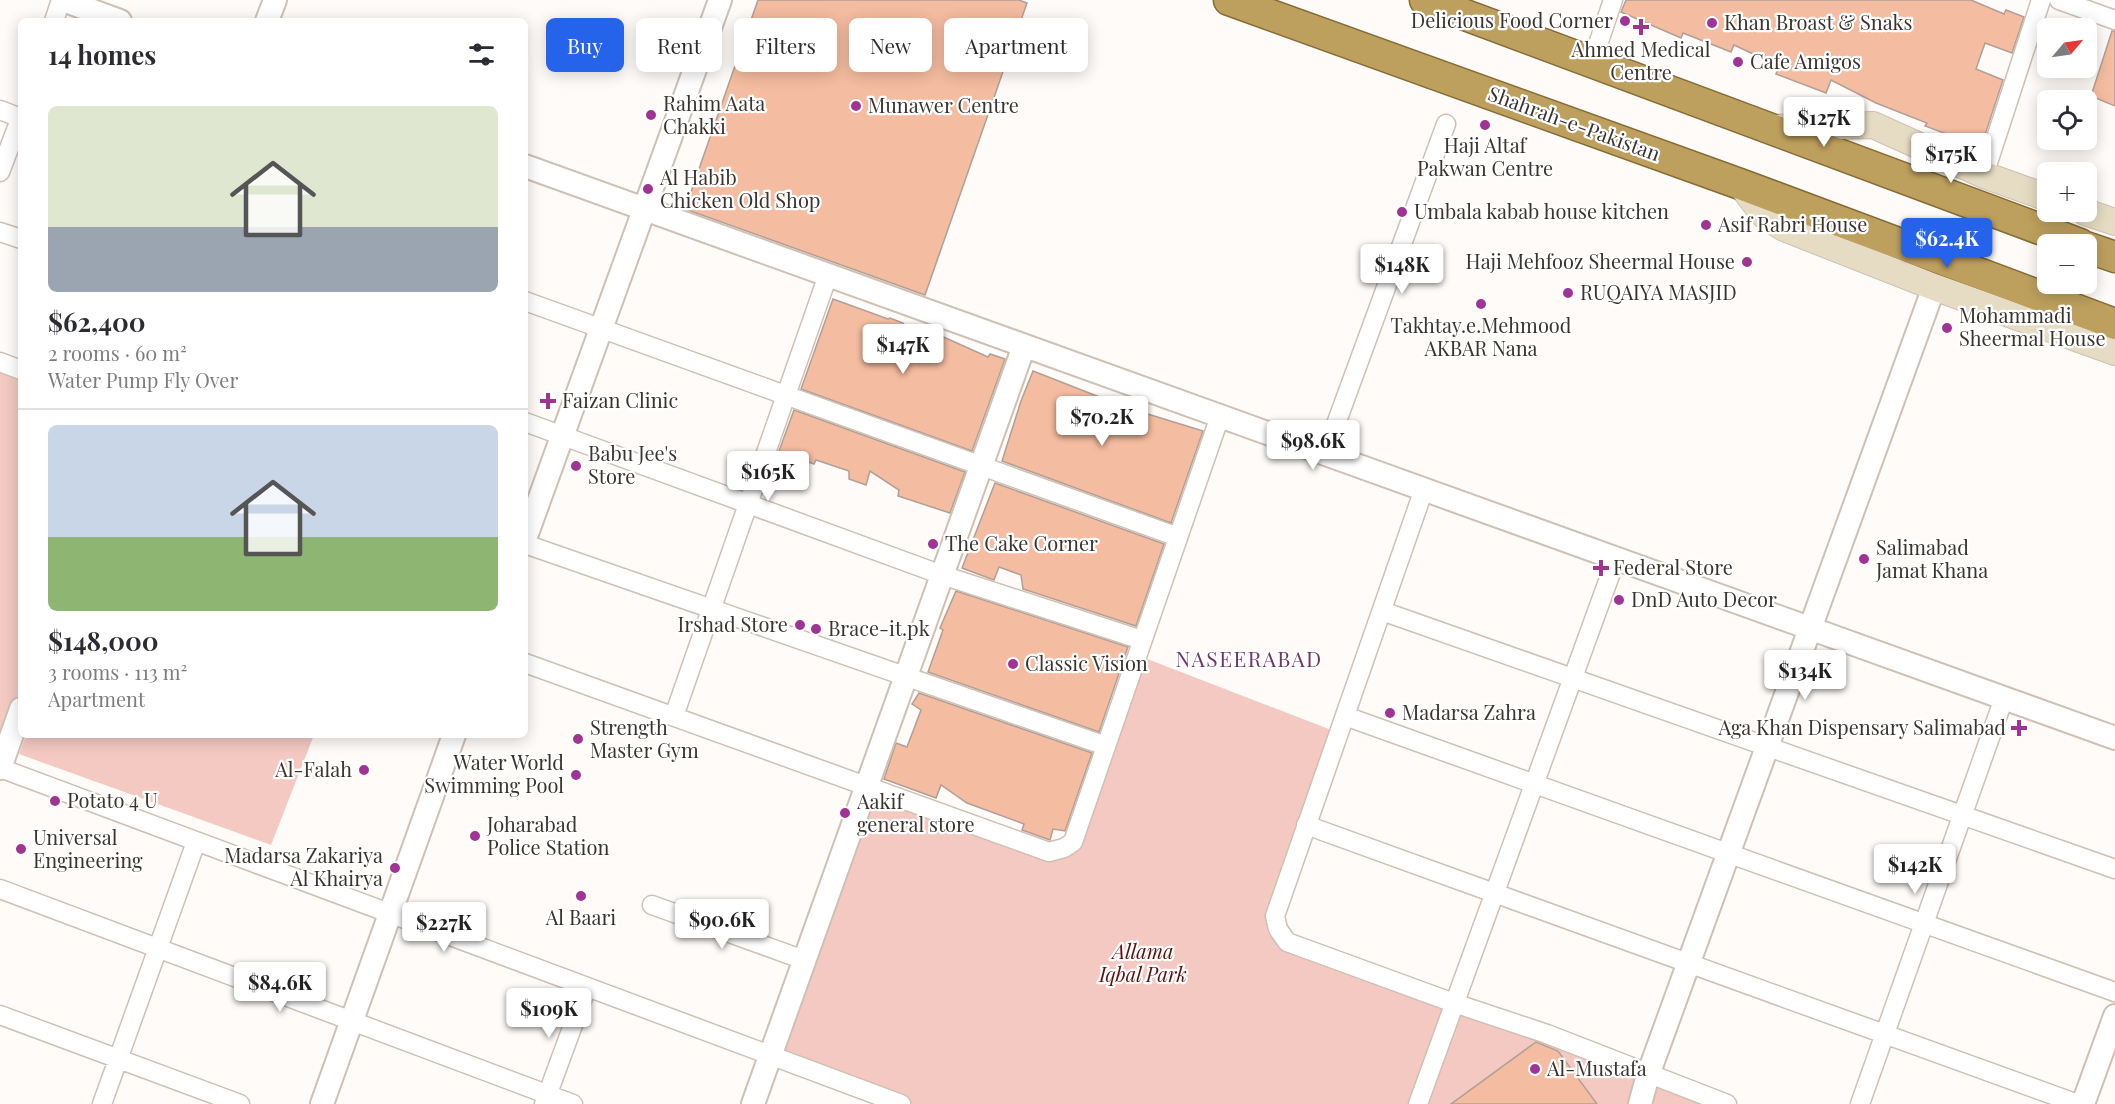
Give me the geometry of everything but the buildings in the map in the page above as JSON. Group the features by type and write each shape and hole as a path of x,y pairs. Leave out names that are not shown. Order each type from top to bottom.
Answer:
{"highway":[{"name":"Shahrah-e-Pakistan","path":"1229,0 1740,184 2115,324"},
{"path":"1425,0 2052,234"},
{"path":"2097,251 2115,257"}],"main road":[{"path":"1773,128 1873,125 1984,175 2037,194"},
{"path":"1740,184 1764,215 1784,228 1934,287 2115,352"},
{"path":"2097,216 2115,222"}],"street":[{"path":"55,18 62,0 112,18"},
{"path":"268,18 275,0"},
{"path":"528,531 720,0"},
{"path":"1592,62 1613,0"},
{"path":"1984,175 2041,0"},
{"path":"2060,0 2115,20"},
{"path":"0,110 18,117"},
{"path":"1325,454 1446,124"},
{"path":"0,172 18,126"},
{"path":"528,167 2115,738"},
{"path":"0,231 18,238"},
{"path":"674,716 828,275"},
{"path":"1640,1104 1648,1075 1934,287"},
{"path":"528,302 1178,537"},
{"path":"753,1104 1024,346"},
{"path":"0,362 18,368"},
{"path":"528,664 1049,852 1064,848 1073,842 1220,416"},
{"path":"528,423 942,575 1142,640"},
{"path":"1424,489 1275,916 1278,929 1287,942 1546,1034 1727,1104"},
{"path":"528,545 1106,746"},
{"path":"1418,1104 1616,559"},
{"path":"1382,611 2115,869"},
{"path":"1860,1104 2004,698"},
{"path":"1345,716 2115,992"},
{"path":"18,718 0,768 901,1104"},
{"path":"322,1104 453,738"},
{"path":"1306,825 2080,1104 2115,1016"},
{"path":"102,1104 196,842"},
{"path":"0,889 352,1021 546,1099 573,1104"},
{"path":"652,905 804,960"},
{"path":"546,1099 587,987"},
{"path":"0,1015 240,1104"}],"green space":[{"path":"0,362 18,369 18,717 0,768"},
{"name":"Allama Iqbal Park","path":"1137,655 1339,733 1278,929 1727,1104 901,1104 770,1055 867,785 1064,847"},
{"path":"25,738 313,738 271,845 19,754"}],"place":[{"name":"Delicious Food Corner","path":"1625,21"},
{"name":"Khan Broast & Snaks","path":"1712,23"},
{"name":"Ahmed Medical Centre","path":"1641,27"},
{"name":"Cafe Amigos","path":"1738,62"},
{"name":"Munawer Centre","path":"856,106"},
{"name":"Rahim Aata Chakki","path":"651,115"},
{"name":"Haji Altaf Pakwan Centre","path":"1485,125"},
{"name":"Al Habib Chicken Old Shop","path":"648,189"},
{"name":"Umbala kabab house kitchen","path":"1402,212"},
{"name":"Asif Rabri House","path":"1706,225"},
{"name":"Haji Mehfooz Sheermal House","path":"1747,262"},
{"name":"RUQAIYA MASJID","path":"1568,293"},
{"name":"Takhtay.e.Mehmood AKBAR Nana","path":"1481,304"},
{"name":"Mohammadi Sheermal House","path":"1947,328"},
{"name":"Faizan Clinic","path":"548,401"},
{"name":"Babu Jee's Store","path":"576,466"},
{"name":"The Cake Corner","path":"933,544"},
{"name":"Salimabad Jamat Khana","path":"1864,559"},
{"name":"Federal Store","path":"1601,568"},
{"name":"DnD Auto Decor","path":"1619,600"},
{"name":"Irshad Store","path":"800,625"},
{"name":"Brace-it.pk","path":"816,629"},
{"name":"Classic Vision","path":"1013,664"},
{"name":"Madarsa Zahra","path":"1390,713"},
{"name":"Aga Khan Dispensary Salimabad","path":"2019,728"},
{"name":"Strength Master Gym","path":"578,739"},
{"name":"Al-Falah","path":"364,770"},
{"name":"Water World Swimming Pool","path":"576,775"},
{"name":"Potato 4 U","path":"55,801"},
{"name":"Aakif general store","path":"845,813"},
{"name":"Joharabad Police Station","path":"475,836"},
{"name":"Universal Engineering","path":"21,849"},
{"name":"Madarsa Zakariya Al Khairya","path":"395,868"},
{"name":"Al Baari","path":"581,896"},
{"name":"Al-Mustafa","path":"1535,1069"}],"district":[{"name":"NASEERABAD","path":"1249,660"}]}
